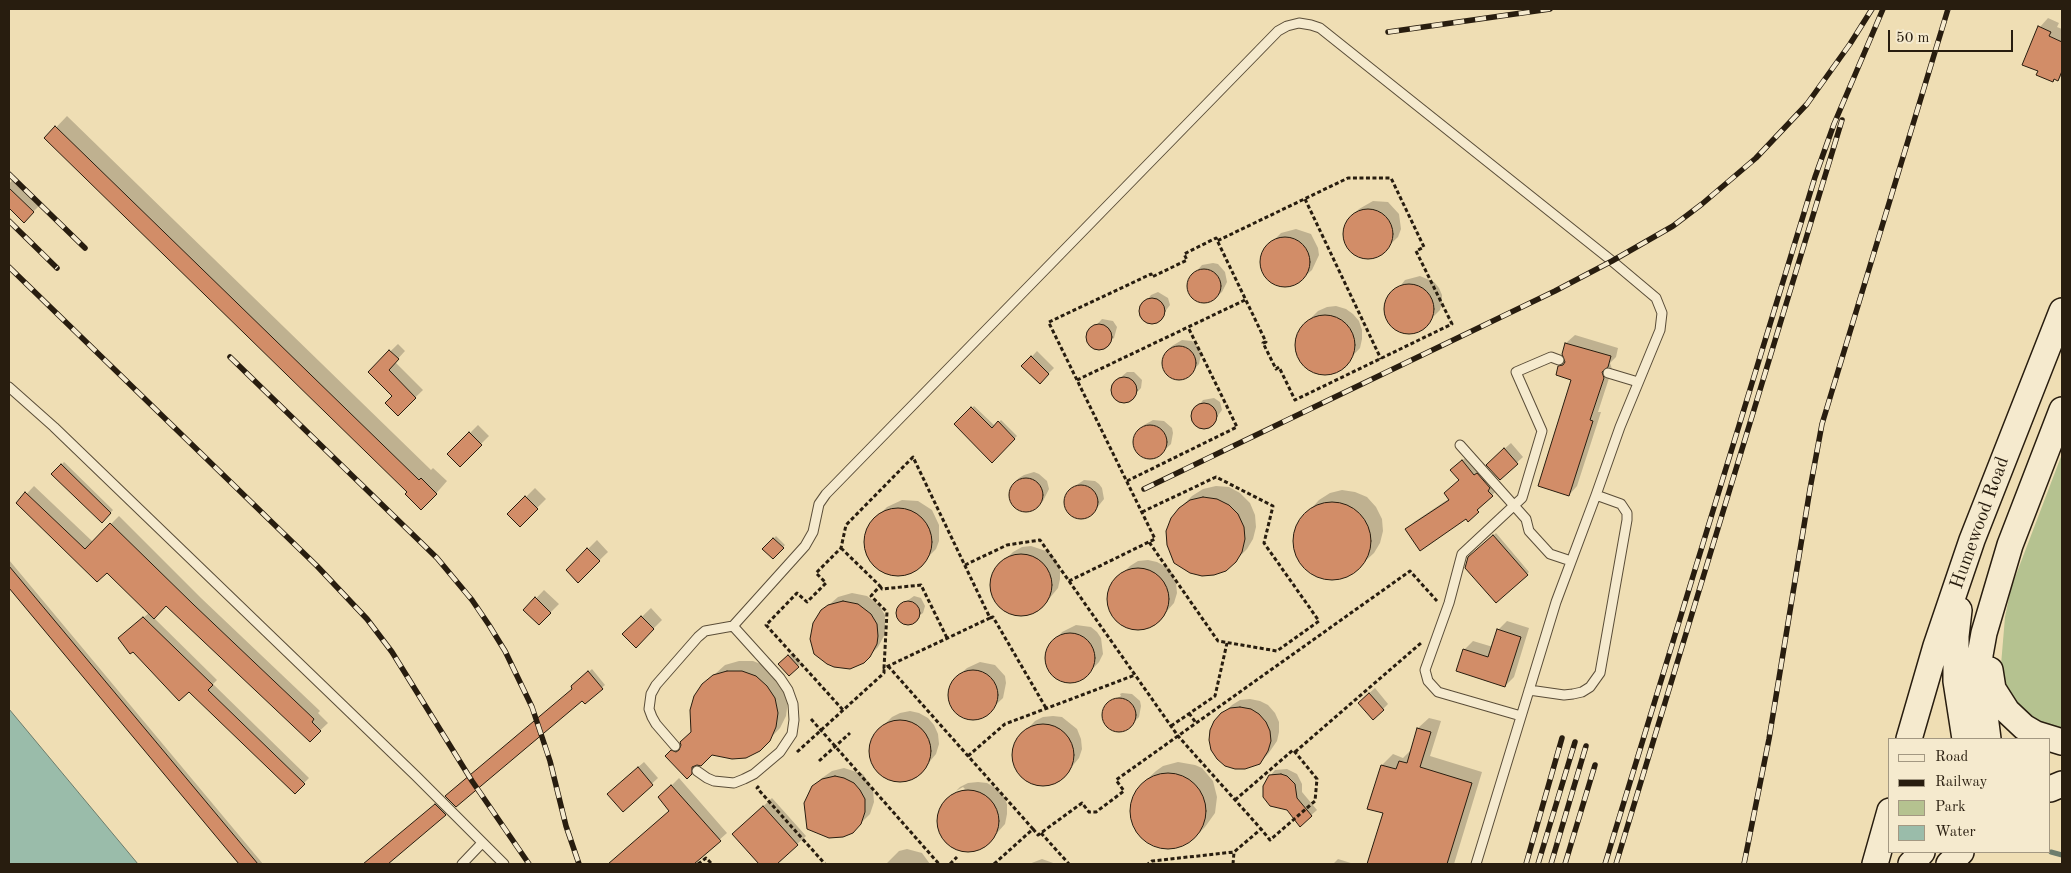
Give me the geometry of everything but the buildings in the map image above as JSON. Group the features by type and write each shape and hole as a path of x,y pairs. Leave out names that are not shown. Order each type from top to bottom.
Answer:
{"main road":[{"name":"Humewood Road","path":"1909,738 1936,646 1972,540 2062,311"},
{"name":"Humewood Road","path":"1988,738 1980,676 1980,655 1984,633 2010,545 2062,410"},
{"path":"1965,738 1956,681 1956,636 1972,540"},
{"path":"1984,633 1993,690 1999,701 2024,727 2036,734 2049,738"},
{"path":"1875,864 1888,817"},
{"path":"1910,864 1921,853"},
{"path":"1948,864 1960,853"}],"lane":[{"path":"675,746 656,724 649,709 651,694 656,685 698,637 706,631 733,626 805,546 813,532 819,504 826,494 1278,32 1287,26 1299,23 1320,28 1656,298 1662,312 1662,322 1620,427 1556,602 1476,864"},
{"path":"1521,716 1438,692 1428,681 1425,670 1449,602 1462,554 1522,498 1542,431 1516,372 1551,357 1560,360"},
{"path":"1608,373 1638,382"},
{"path":"9,387 54,427 352,714 504,864"},
{"path":"1460,445 1526,518 1529,531 1550,554 1572,561"},
{"path":"1529,690 1564,695 1582,692 1590,687 1600,673 1627,513 1621,504 1596,496"},
{"path":"697,771 714,782 734,783 744,780 780,752 792,734 794,720 793,704 788,690 780,678 733,626"},
{"path":"462,864 482,843"}],"path":[{"path":"1070,582 1155,540 1049,322 1151,274 1152,276 1187,260 1184,254 1216,238 1217,241 1245,300 1266,342 1263,343 1276,369 1279,368 1295,400 1452,324 1416,251 1424,247 1391,178 1348,178 1217,241"},
{"path":"1305,199 1382,358"},
{"path":"1077,380 1245,300"},
{"path":"1126,481 1237,427 1188,327"},
{"path":"843,710 766,625 797,593 807,602 826,583 816,573 841,548 846,525 913,457 990,618"},
{"path":"1142,512 1216,476 1273,506 1264,543 1319,621 1277,651 1218,641 1149,542"},
{"path":"964,565 1007,546 1040,540 1178,736 1270,840 1315,801 1317,779 1295,752"},
{"path":"841,548 882,588 921,585 947,638"},
{"path":"888,666 1038,835 1082,803 1089,812 1096,812 1124,791 1116,780 1410,571 1440,604"},
{"path":"792,756 884,673 887,612 871,596 880,586"},
{"path":"884,668 993,617 1046,708"},
{"path":"1235,800 1293,750 1295,752 1428,637"},
{"path":"1171,726 1215,696 1227,643"},
{"path":"968,756 1005,724 1135,675"},
{"path":"1189,713 1196,723"},
{"path":"811,719 939,864"},
{"path":"819,761 850,733"},
{"path":"764,781 757,788 825,864"},
{"path":"994,864 1033,829"},
{"path":"1148,864 1152,861 1234,852 1261,829"},
{"path":"1041,833 1069,864"},
{"path":"1233,864 1234,852"},
{"path":"950,864 957,857"},
{"path":"698,864 706,858 712,864"}],"green space":[{"path":"2062,454 2062,734 2034,724 2035,718 2021,709 2005,686 2001,665 2005,617 2011,588"}],"water":[{"path":"9,709 138,864 9,864"}],"waterway":[{"path":"2051,852 2062,855"}],"railway":[{"path":"1388,32 1550,9"},
{"path":"1144,489 1555,291 1673,226 1756,158 1807,104 1850,44 1872,9"},
{"path":"1605,864 1815,177 1834,124 1883,9"},
{"path":"1744,864 1769,739 1822,424 1948,9"},
{"path":"1616,864 1842,120"},
{"path":"9,174 85,248"},
{"path":"9,221 57,268"},
{"path":"9,267 317,566 367,619 392,652 472,781 529,864"},
{"path":"230,357 437,558 472,600 505,651 532,707 550,761 566,826 579,864"},
{"path":"1526,864 1562,738"},
{"path":"1538,864 1575,742"},
{"path":"1551,864 1586,746"},
{"path":"1565,864 1595,765"}]}
